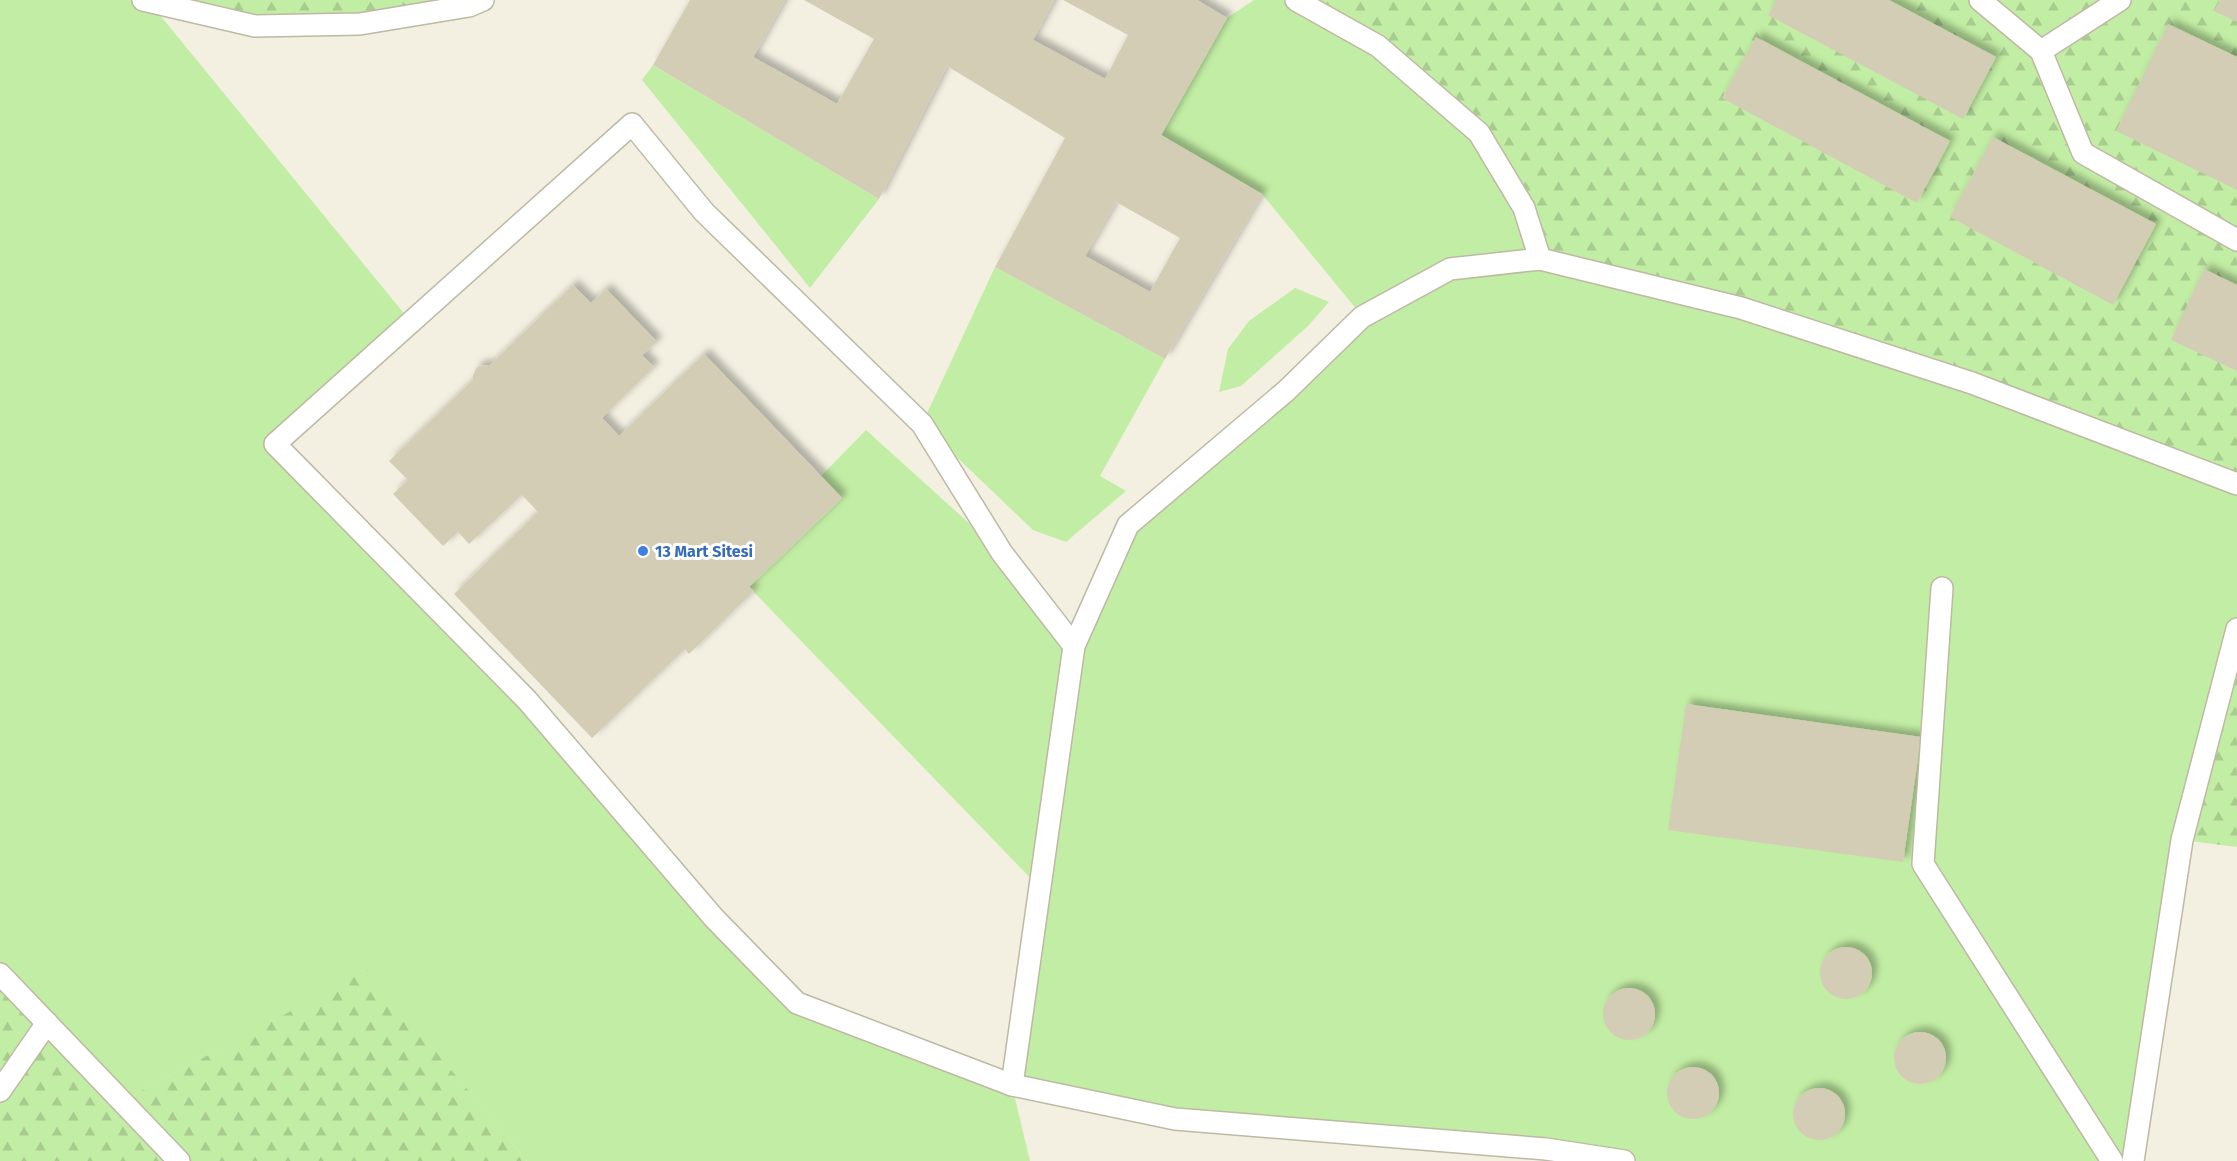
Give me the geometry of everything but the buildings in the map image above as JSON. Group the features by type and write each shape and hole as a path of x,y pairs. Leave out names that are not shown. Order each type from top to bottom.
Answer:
{"lane":[{"path":"143,0 255,26 360,24 468,6 483,0"},
{"path":"1296,0 1378,46 1479,133 1524,208 1540,259"},
{"path":"1980,0 2041,51 2082,153 2237,240"},
{"path":"2041,51 2120,0"},
{"path":"1074,646 1002,553 922,424 704,212 632,124 275,444 527,700 714,918 797,1003 1012,1085 1175,1119 1546,1149 1624,1161"},
{"path":"1012,1085 1074,646 1128,525 1286,391 1362,317 1450,269 1540,259 1741,308 1972,383 2237,484"},
{"path":"1942,588 1923,864 2112,1161"},
{"path":"2133,1161 2182,840 2237,629"},
{"path":"0,974 179,1161"},
{"path":"0,1091 48,1023"}],"green space":[{"path":"0,0 143,0 150,3 411,322 275,444 797,1003 1012,1085 1040,888 749,587 842,498 821,476 866,430 1002,553 1073,645 1128,525 1362,316 1262,194 1161,135 1227,18 1254,0 1296,0 1741,308 2237,484 2237,629 2182,840 2133,1161 1624,1161 1175,1119 1012,1086 1030,1161 527,1161 368,971 122,1101 0,974"},
{"path":"143,0 483,0 255,26"},
{"path":"1296,0 2237,0 2237,484 1972,383 1540,259 1479,133 1378,46"},
{"path":"653,65 879,199 810,288 642,80"},
{"path":"995,267 1165,359 1100,476 1126,491 1066,542 1033,530 922,424"},
{"path":"1295,288 1329,302 1308,326 1241,386 1219,392 1228,349 1249,321"},
{"path":"2237,629 2237,847 2182,840"},
{"path":"368,970 527,1161 0,1161 0,974 122,1101"}],"place":[{"name":"13 Mart Sitesi","path":"643,551"}]}
